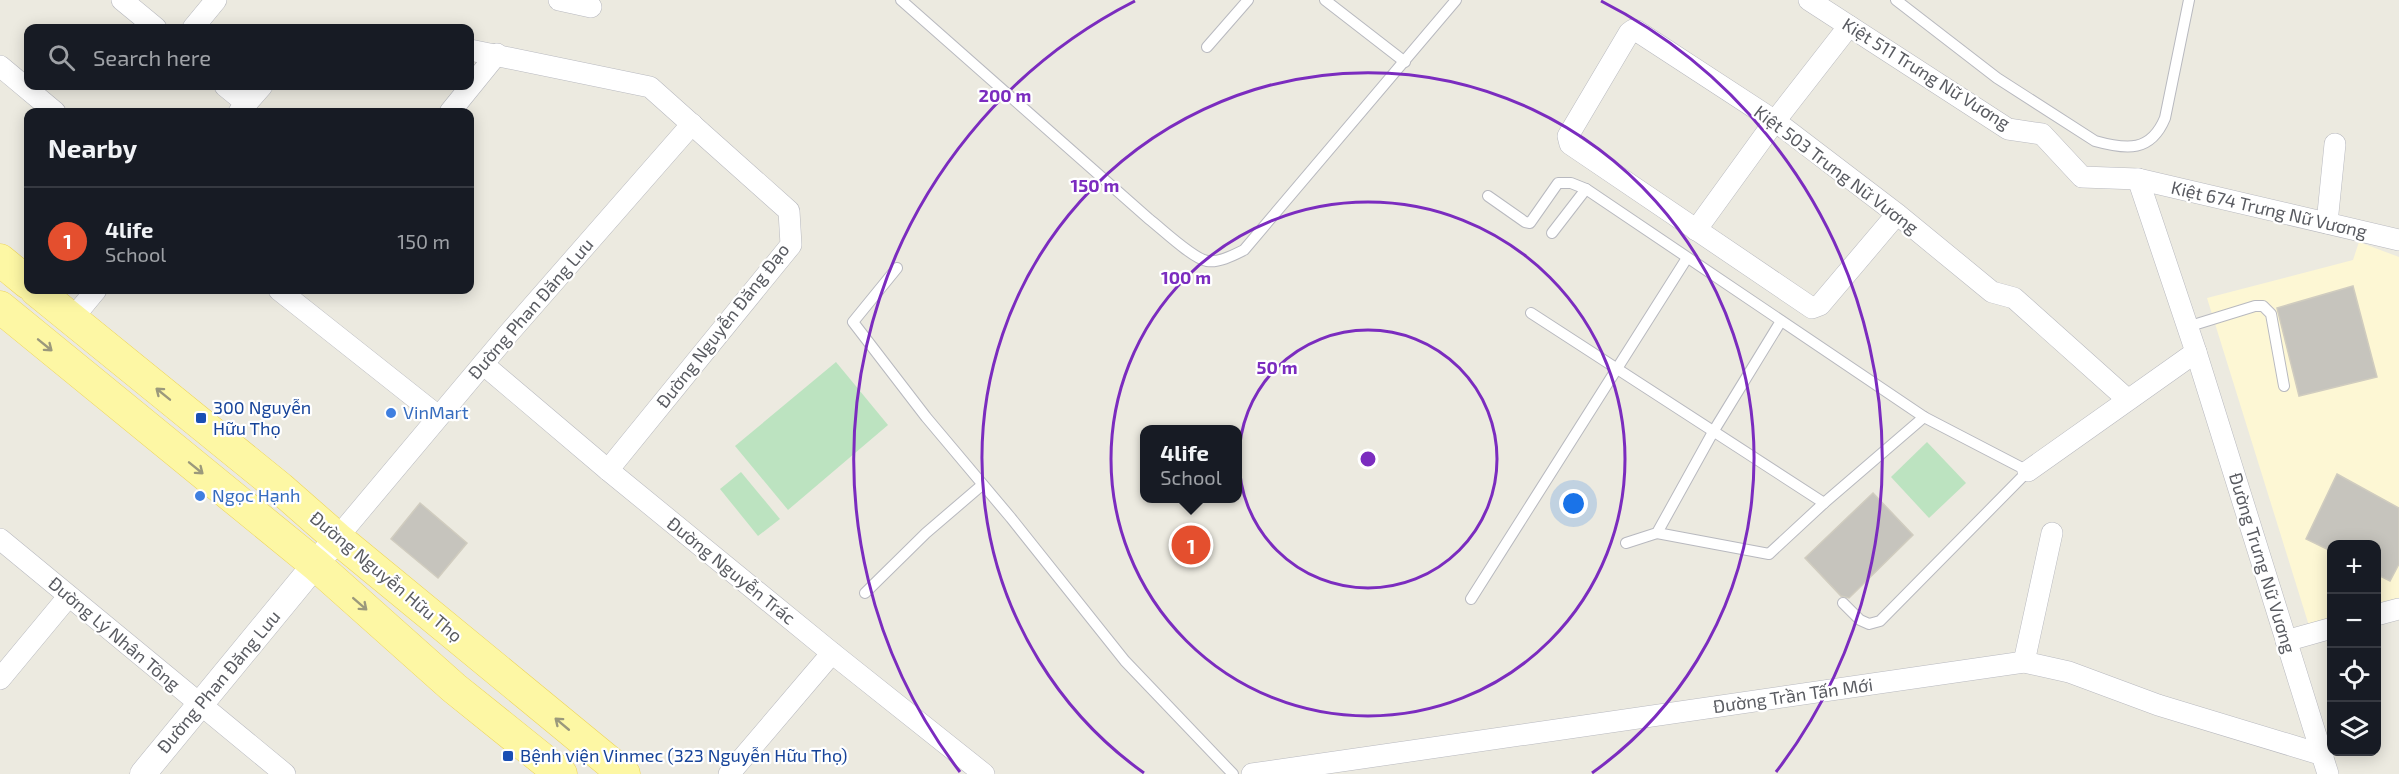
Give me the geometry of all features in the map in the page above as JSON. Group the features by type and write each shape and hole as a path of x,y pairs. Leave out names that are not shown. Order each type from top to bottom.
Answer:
{"main road":[{"path":"0,260 24,280"},
{"name":"Đường Nguyễn Hữu Thọ","path":"41,294 280,488 337,538 624,774"},
{"name":"Đường Nguyễn Hữu Thọ","path":"0,308 316,565 454,688 561,774"}],"street":[{"path":"122,0 151,24"},
{"path":"196,24 216,0"},
{"path":"559,0 591,7"},
{"name":"Kiệt 511 Trưng Nữ Vương","path":"1809,0 2008,129 2042,134 2082,177 2138,179"},
{"path":"1849,26 1775,121 1696,230 1812,308 1820,305 1897,214"},
{"name":"Kiệt 503 Trưng Nữ Vương","path":"1696,230 1570,144 1569,136 1633,30 1775,121 1897,214 1992,292 2014,298 2127,399"},
{"name":"Đường Nguyễn Đăng Đạo","path":"474,51 650,87 789,211 791,244 608,470"},
{"path":"474,82 497,54"},
{"path":"0,66 24,86"},
{"path":"29,90 50,108"},
{"path":"228,90 243,108 259,90"},
{"path":"453,108 468,90"},
{"name":"Đường Phan Đăng Lưu","path":"143,774 438,416 692,124"},
{"path":"2327,224 2335,144"},
{"name":"Kiệt 674 Trưng Nữ Vương","path":"2138,179 2399,240"},
{"name":"Đường Trưng Nữ Vương","path":"2138,179 2196,352 2325,765"},
{"path":"72,319 93,294"},
{"path":"303,296 438,416"},
{"path":"2028,471 2196,352"},
{"name":"Đường Nguyễn Trác","path":"483,363 608,470 984,774"},
{"path":"2024,662 2052,533"},
{"name":"Đường Lý Nhân Tông","path":"0,539 285,774"},
{"path":"0,679 68,597"},
{"path":"2381,614 2399,609"},
{"path":"2286,641 2327,629"},
{"path":"729,774 832,653"},
{"name":"Đường Trần Tấn Mới","path":"1252,774 2024,662 2069,672 2325,765"}],"lane":[{"path":"901,0 1149,219 1188,250 1208,261 1228,258 1244,250 1456,0"},
{"path":"1207,47 1248,0"},
{"path":"1325,0 1405,62"},
{"path":"1896,0 1997,78 2095,141 2110,145 2134,146 2147,142 2158,134 2165,118 2189,0"},
{"path":"1488,196 1525,222 1530,223 1558,183 1571,183 1586,189 1924,417 2028,471 1880,621 1869,624 1860,620 1843,603"},
{"path":"1552,233 1586,189"},
{"path":"1471,599 1687,258"},
{"path":"897,268 853,322 926,417 1018,526 1125,661 1233,774"},
{"path":"2187,327 2255,306 2263,306 2271,314 2284,386"},
{"path":"1531,313 1824,503"},
{"path":"1657,533 1713,432 1781,321"},
{"path":"1626,543 1657,533 1769,554 1924,417"},
{"path":"865,593 926,533 982,485"}],"shaded area":[{"path":"2359,242 2399,257 2399,603 2381,609 2381,540 2327,540 2327,624 2310,629 2207,298 2353,260"}],"green space":[{"path":"836,362 888,425 788,510 735,446"},
{"path":"1927,442 1966,483 1929,518 1891,477"},
{"path":"741,472 780,519 758,536 720,489"}],"building":[{"path":"2353,286 2377,377 2299,396 2277,308"},
{"path":"2337,474 2399,508 2399,564 2390,581 2381,576 2381,540 2327,540 2327,549 2306,539"},
{"path":"1873,493 1913,535 1849,598 1841,596 1805,558"},
{"path":"420,503 467,543 438,578 391,539"}],"place":[{"name":"VinMart","path":"391,413"},
{"name":"300 Nguyễn Hữu Thọ","path":"201,418"},
{"name":"Ngọc Hạnh","path":"200,496"},
{"name":"4life","path":"1191,545"},
{"name":"Bệnh viện Vinmec (323 Nguyễn Hữu Thọ)","path":"508,756"}]}
